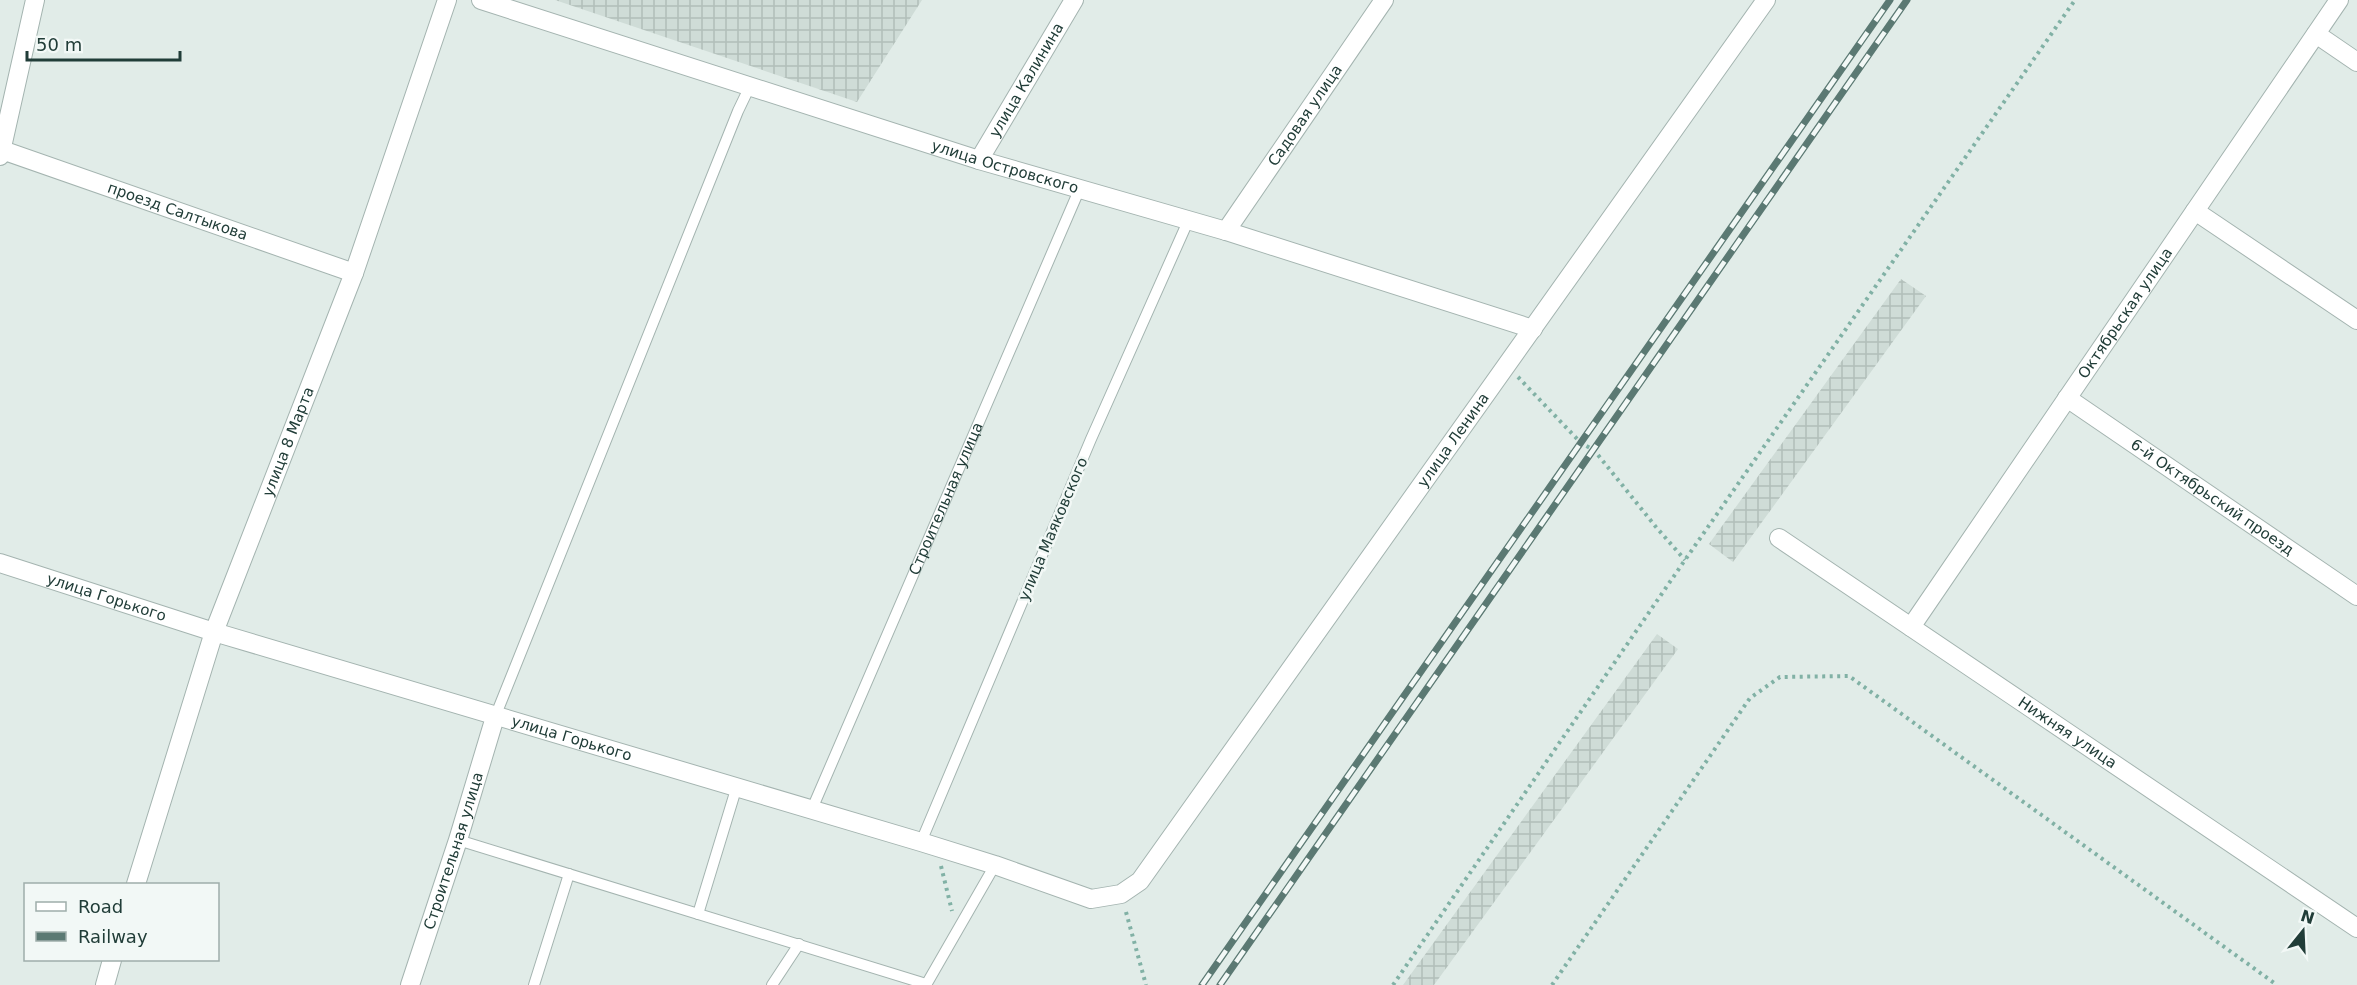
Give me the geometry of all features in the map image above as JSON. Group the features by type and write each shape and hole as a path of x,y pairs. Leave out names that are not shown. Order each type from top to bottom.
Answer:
{"street":[{"path":"1,153 35,0"},
{"name":"улица 8 Марта","path":"137,883 214,632 354,273 447,0"},
{"name":"улица Островского","path":"482,0 979,160 1189,219 1533,329"},
{"name":"улица Калинина","path":"979,160 1074,0"},
{"name":"Садовая улица","path":"1226,231 1384,0"},
{"name":"улица Ленина","path":"1140,881 1766,0"},
{"name":"Октябрьская улица","path":"1911,627 2339,0"},
{"path":"2316,34 2357,62"},
{"name":"проезд Салтыкова","path":"1,153 354,273"},
{"path":"2195,211 2357,320"},
{"name":"6-й Октябрьский проезд","path":"2067,398 2357,596"},
{"name":"Нижняя улица","path":"1779,538 2357,928"},
{"name":"улица Горького","path":"0,563 214,632 928,844 1091,899 1121,894 1140,881"},
{"name":"Строительная улица","path":"410,985 458,840 495,717"},
{"path":"105,985 112,961"}],"lane":[{"path":"495,717 750,86"},
{"name":"Строительная улица","path":"812,809 1080,188"},
{"name":"улица Маяковского","path":"928,844 1091,439 1189,219"},
{"path":"698,914 737,786"},
{"path":"458,840 926,985 995,865"},
{"path":"534,985 569,874"},
{"path":"772,985 799,944"}],"path":[{"path":"1393,985 2074,0"},
{"path":"1508,366 1581,443 1594,450 1685,560"},
{"path":"1552,985 1750,698 1780,677 1850,676 2277,985"},
{"path":"928,844 954,917"},
{"path":"1121,894 1146,985"}],"shaded area":[{"path":"555,0 922,0 857,102"},
{"path":"1901,279 1926,296 1733,562 1709,544"},
{"path":"1657,634 1678,649 1434,985 1403,985"}],"railway":[{"path":"1202,985 1890,0"},
{"path":"1220,985 1907,0"}]}
